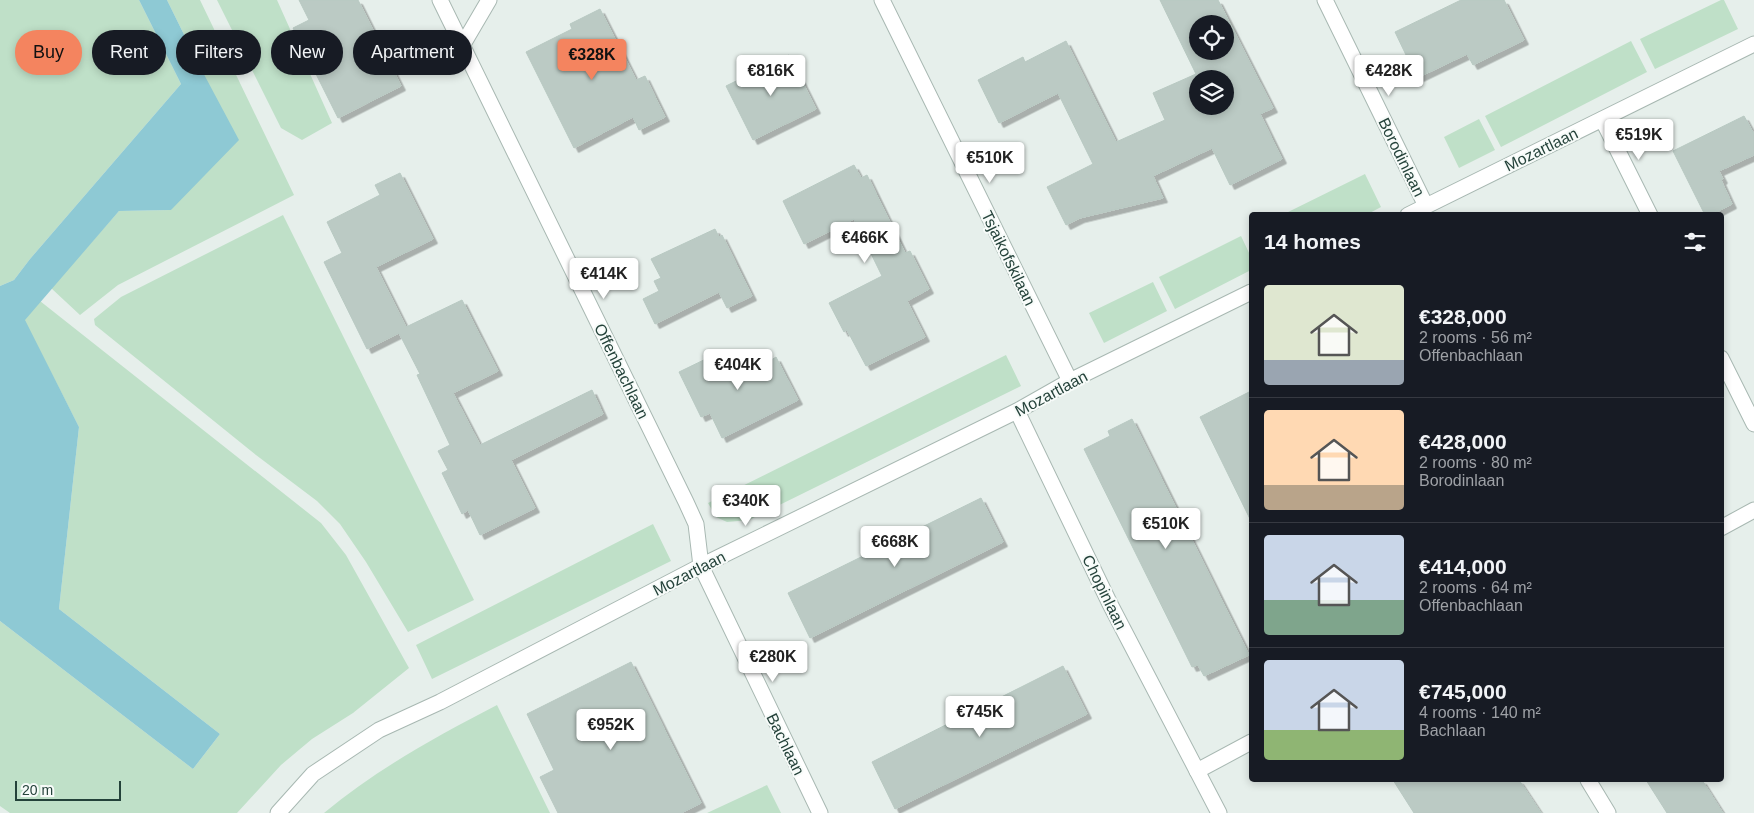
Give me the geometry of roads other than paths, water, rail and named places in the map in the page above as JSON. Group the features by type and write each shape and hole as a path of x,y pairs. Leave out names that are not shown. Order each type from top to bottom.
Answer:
{"street":[{"name":"Offenbachlaan","path":"440,0 454,30"},
{"path":"471,30 489,0"},
{"name":"Tsjaikofskilaan","path":"882,0 1070,382"},
{"name":"Borodinlaan","path":"1325,0 1426,206"},
{"name":"Mozartlaan","path":"1414,212 1754,44"},
{"name":"Offenbachlaan","path":"472,66 690,509 696,524 701,566"},
{"path":"1602,120 1648,212"},
{"name":"Mozartlaan","path":"278,813 313,774 379,730 440,702 701,566 1017,411 1070,382 1249,293"},
{"path":"1724,364 1754,424"},
{"name":"Chopinlaan","path":"1017,411 1110,604 1219,813"},
{"path":"1724,526 1754,510"},
{"name":"Bachlaan","path":"701,566 820,813"},
{"path":"1198,771 1249,743"},
{"path":"1589,782 1608,813"}],"water":[{"path":"139,0 167,0 182,30 176,30 176,74 166,54 166,30 154,30"},
{"path":"176,75 204,75 239,140 171,210 119,211 25,320 79,427 59,609 220,734 193,769 0,621 0,286 14,280 181,84"}]}
